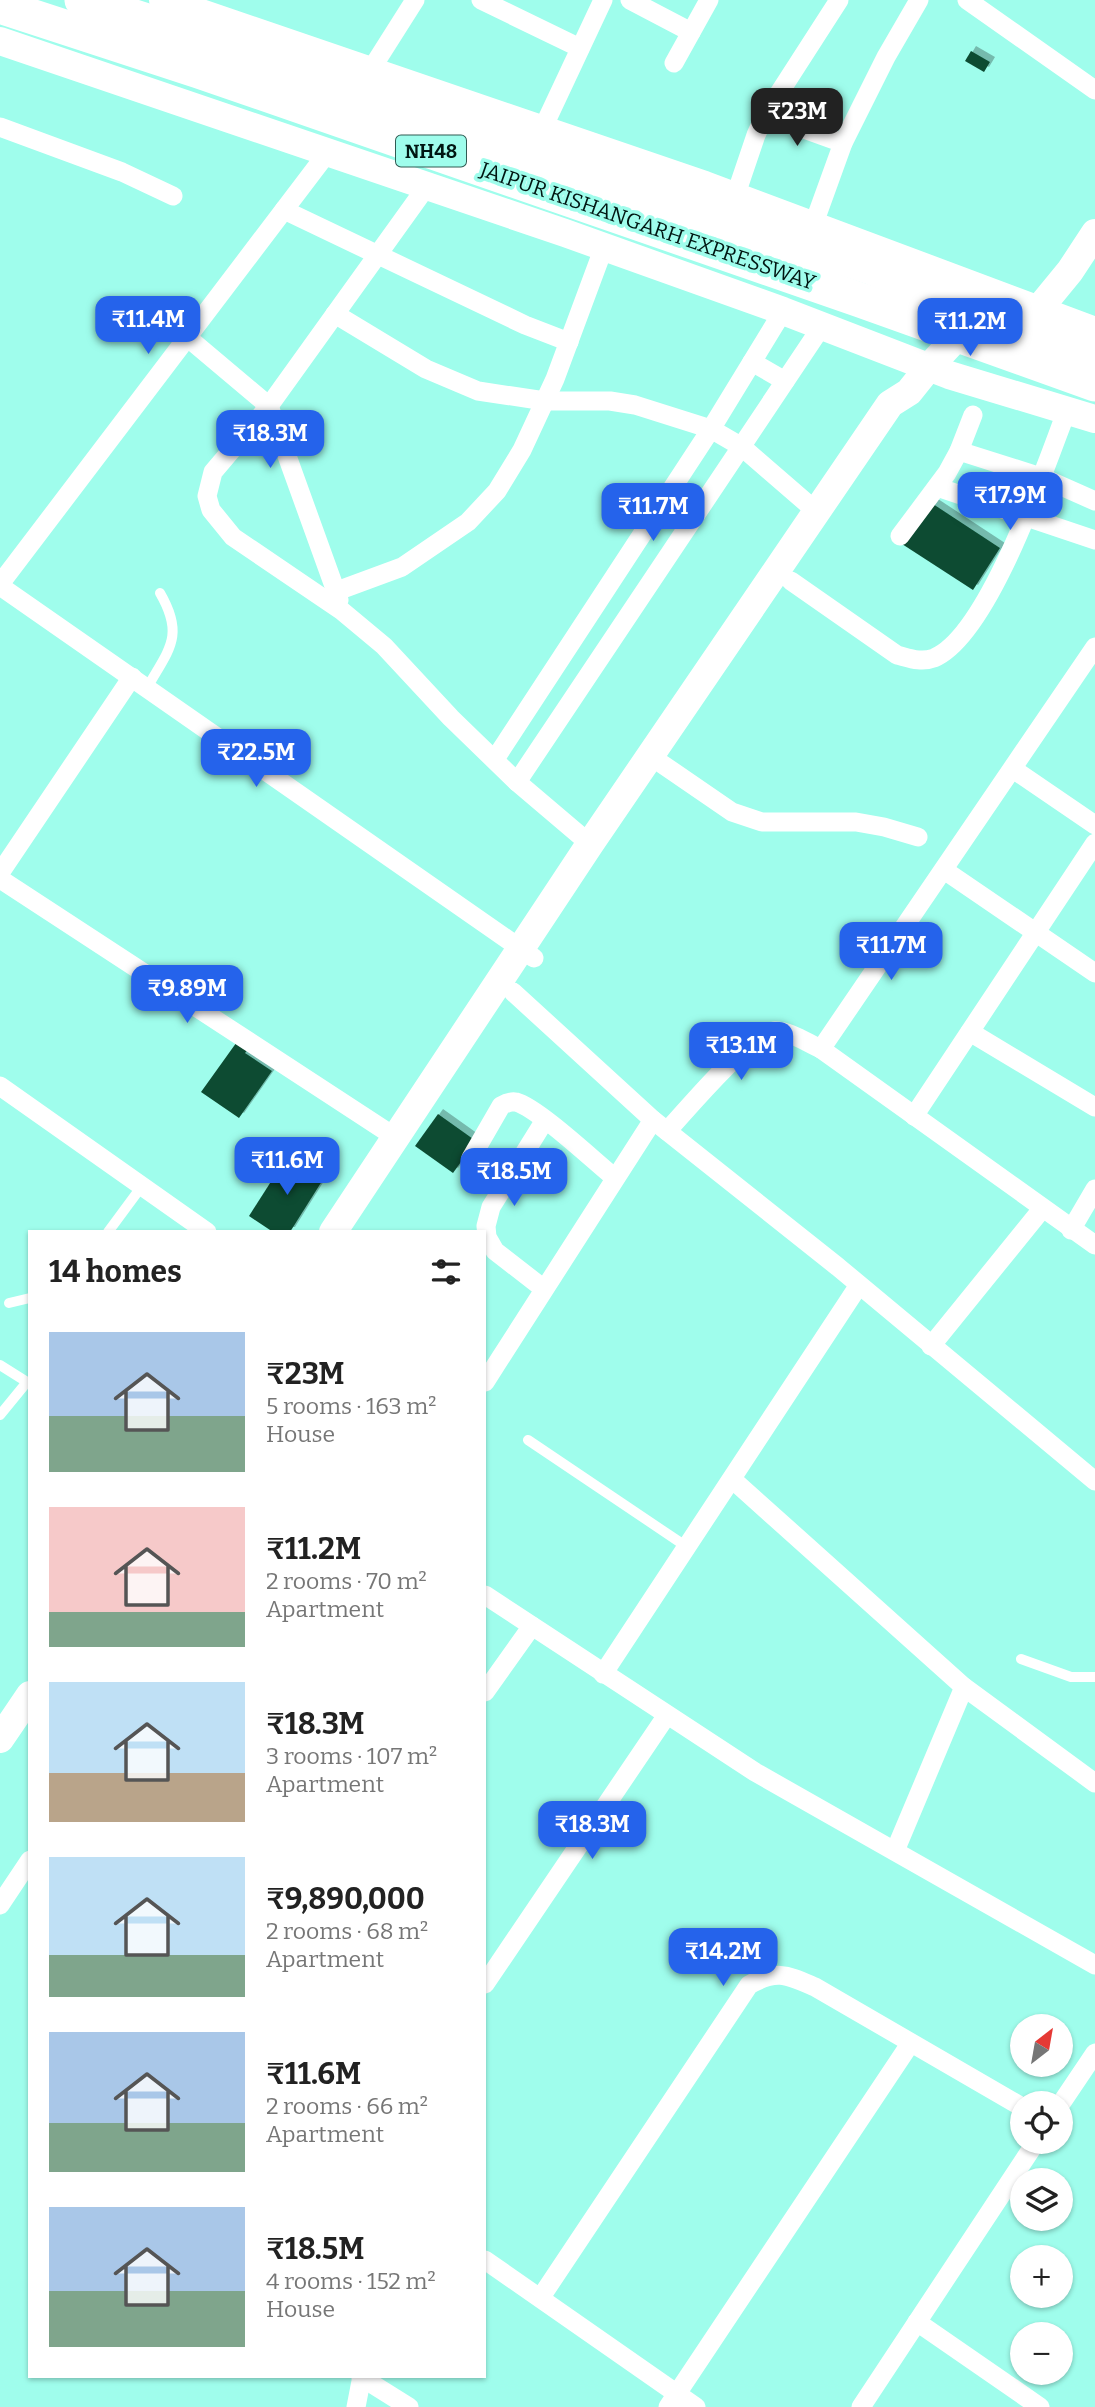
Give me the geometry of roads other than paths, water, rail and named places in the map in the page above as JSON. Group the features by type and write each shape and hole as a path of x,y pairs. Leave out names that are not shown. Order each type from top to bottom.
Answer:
{"highway":[{"name":"JAIPUR KISHANGARH EXPRESSWAY","path":"82,0 274,62 633,188 867,284"},
{"name":"JAIPUR KISHANGARH EXPRESSWAY","path":"0,6 867,284 1095,351"},
{"name":"JAIPUR KISHANGARH EXPRESSWAY","path":"1036,334 1095,384"}],"main road":[{"path":"163,0 735,197 996,295 1036,334 1095,331"},
{"path":"0,41 604,247 783,311 949,375 1095,419"},
{"path":"1036,334 1069,271 1095,233"},
{"path":"333,1230 396,1137 601,853 791,581 901,414 909,392 996,295"},
{"path":"351,1230 513,992 528,954 590,844 890,404 909,392"},
{"path":"0,1716 28,1676"},
{"path":"0,1739 28,1698"}],"street":[{"path":"370,71 415,0"},
{"path":"481,0 580,48"},
{"path":"542,130 603,0"},
{"path":"630,0 691,32"},
{"path":"674,63 709,0"},
{"path":"735,197 755,135 765,116 839,0"},
{"path":"813,226 843,143 886,57 919,0"},
{"path":"967,0 1095,90"},
{"path":"765,116 843,143"},
{"path":"0,127 122,172 173,196"},
{"path":"328,152 0,585 528,954"},
{"path":"427,186 269,405 213,472 207,496 211,510 233,537 342,611 384,646 451,718 517,782 590,844"},
{"path":"284,210 525,325 569,342"},
{"path":"337,591 402,567 468,522 497,491 522,450 545,401 604,247"},
{"path":"495,759 711,429 783,311"},
{"path":"335,314 426,369 478,391 545,401 610,401 635,405 711,429 742,447 817,512"},
{"path":"517,782 822,326"},
{"path":"187,337 269,405 342,611"},
{"path":"752,362 785,381"},
{"path":"791,581 897,655 917,661 933,659 953,646 998,578 1026,517 1067,410"},
{"path":"900,536 937,487 959,451 973,415"},
{"path":"959,451 1041,477 1095,501"},
{"path":"937,487 1095,540"},
{"path":"646,530 675,547"},
{"path":"596,605 624,623"},
{"path":"821,1049 1095,647"},
{"path":"0,873 140,683"},
{"path":"539,692 566,709"},
{"path":"662,764 732,812 762,822 856,822 918,837"},
{"path":"1013,769 1095,824"},
{"path":"914,1116 1095,843"},
{"path":"944,870 1095,973"},
{"path":"0,879 396,1137"},
{"path":"513,992 660,1125 859,1285 1095,1481"},
{"path":"486,1380 615,1178 660,1125 764,1034 775,1031 794,1036 821,1049 1095,1245"},
{"path":"970,1032 1095,1107"},
{"path":"0,1086 142,1186 195,1228"},
{"path":"471,1158 501,1106 518,1102 545,1120 615,1178"},
{"path":"544,1289 495,1251 487,1237 486,1226 491,1207 545,1120"},
{"path":"1071,1230 1095,1189"},
{"path":"931,1346 1042,1209"},
{"path":"603,1674 859,1285"},
{"path":"732,1479 964,1687 1095,1783"},
{"path":"486,1596 755,1772 1095,1965"},
{"path":"486,1691 532,1626"},
{"path":"895,1851 964,1687"},
{"path":"486,1983 667,1715"},
{"path":"0,1905 28,1863"},
{"path":"541,2297 749,1985 766,1975 787,1974 815,1987 1010,2100"},
{"path":"673,2400 910,2044"},
{"path":"1069,2091 1095,2053"},
{"path":"861,2407 1028,2154"},
{"path":"486,2261 541,2297 673,2400 696,2407"},
{"path":"917,2322 1040,2407"},
{"path":"356,2407 362,2378"},
{"path":"364,2378 410,2407"}],"lane":[{"path":"140,683 172,645 174,626 170,610 160,593"},
{"path":"109,1230 142,1186"},
{"path":"9,1303 28,1298"},
{"path":"0,1365 27,1382 0,1415"},
{"path":"528,1440 687,1547"},
{"path":"1021,1660 1071,1677 1095,1677"}]}
